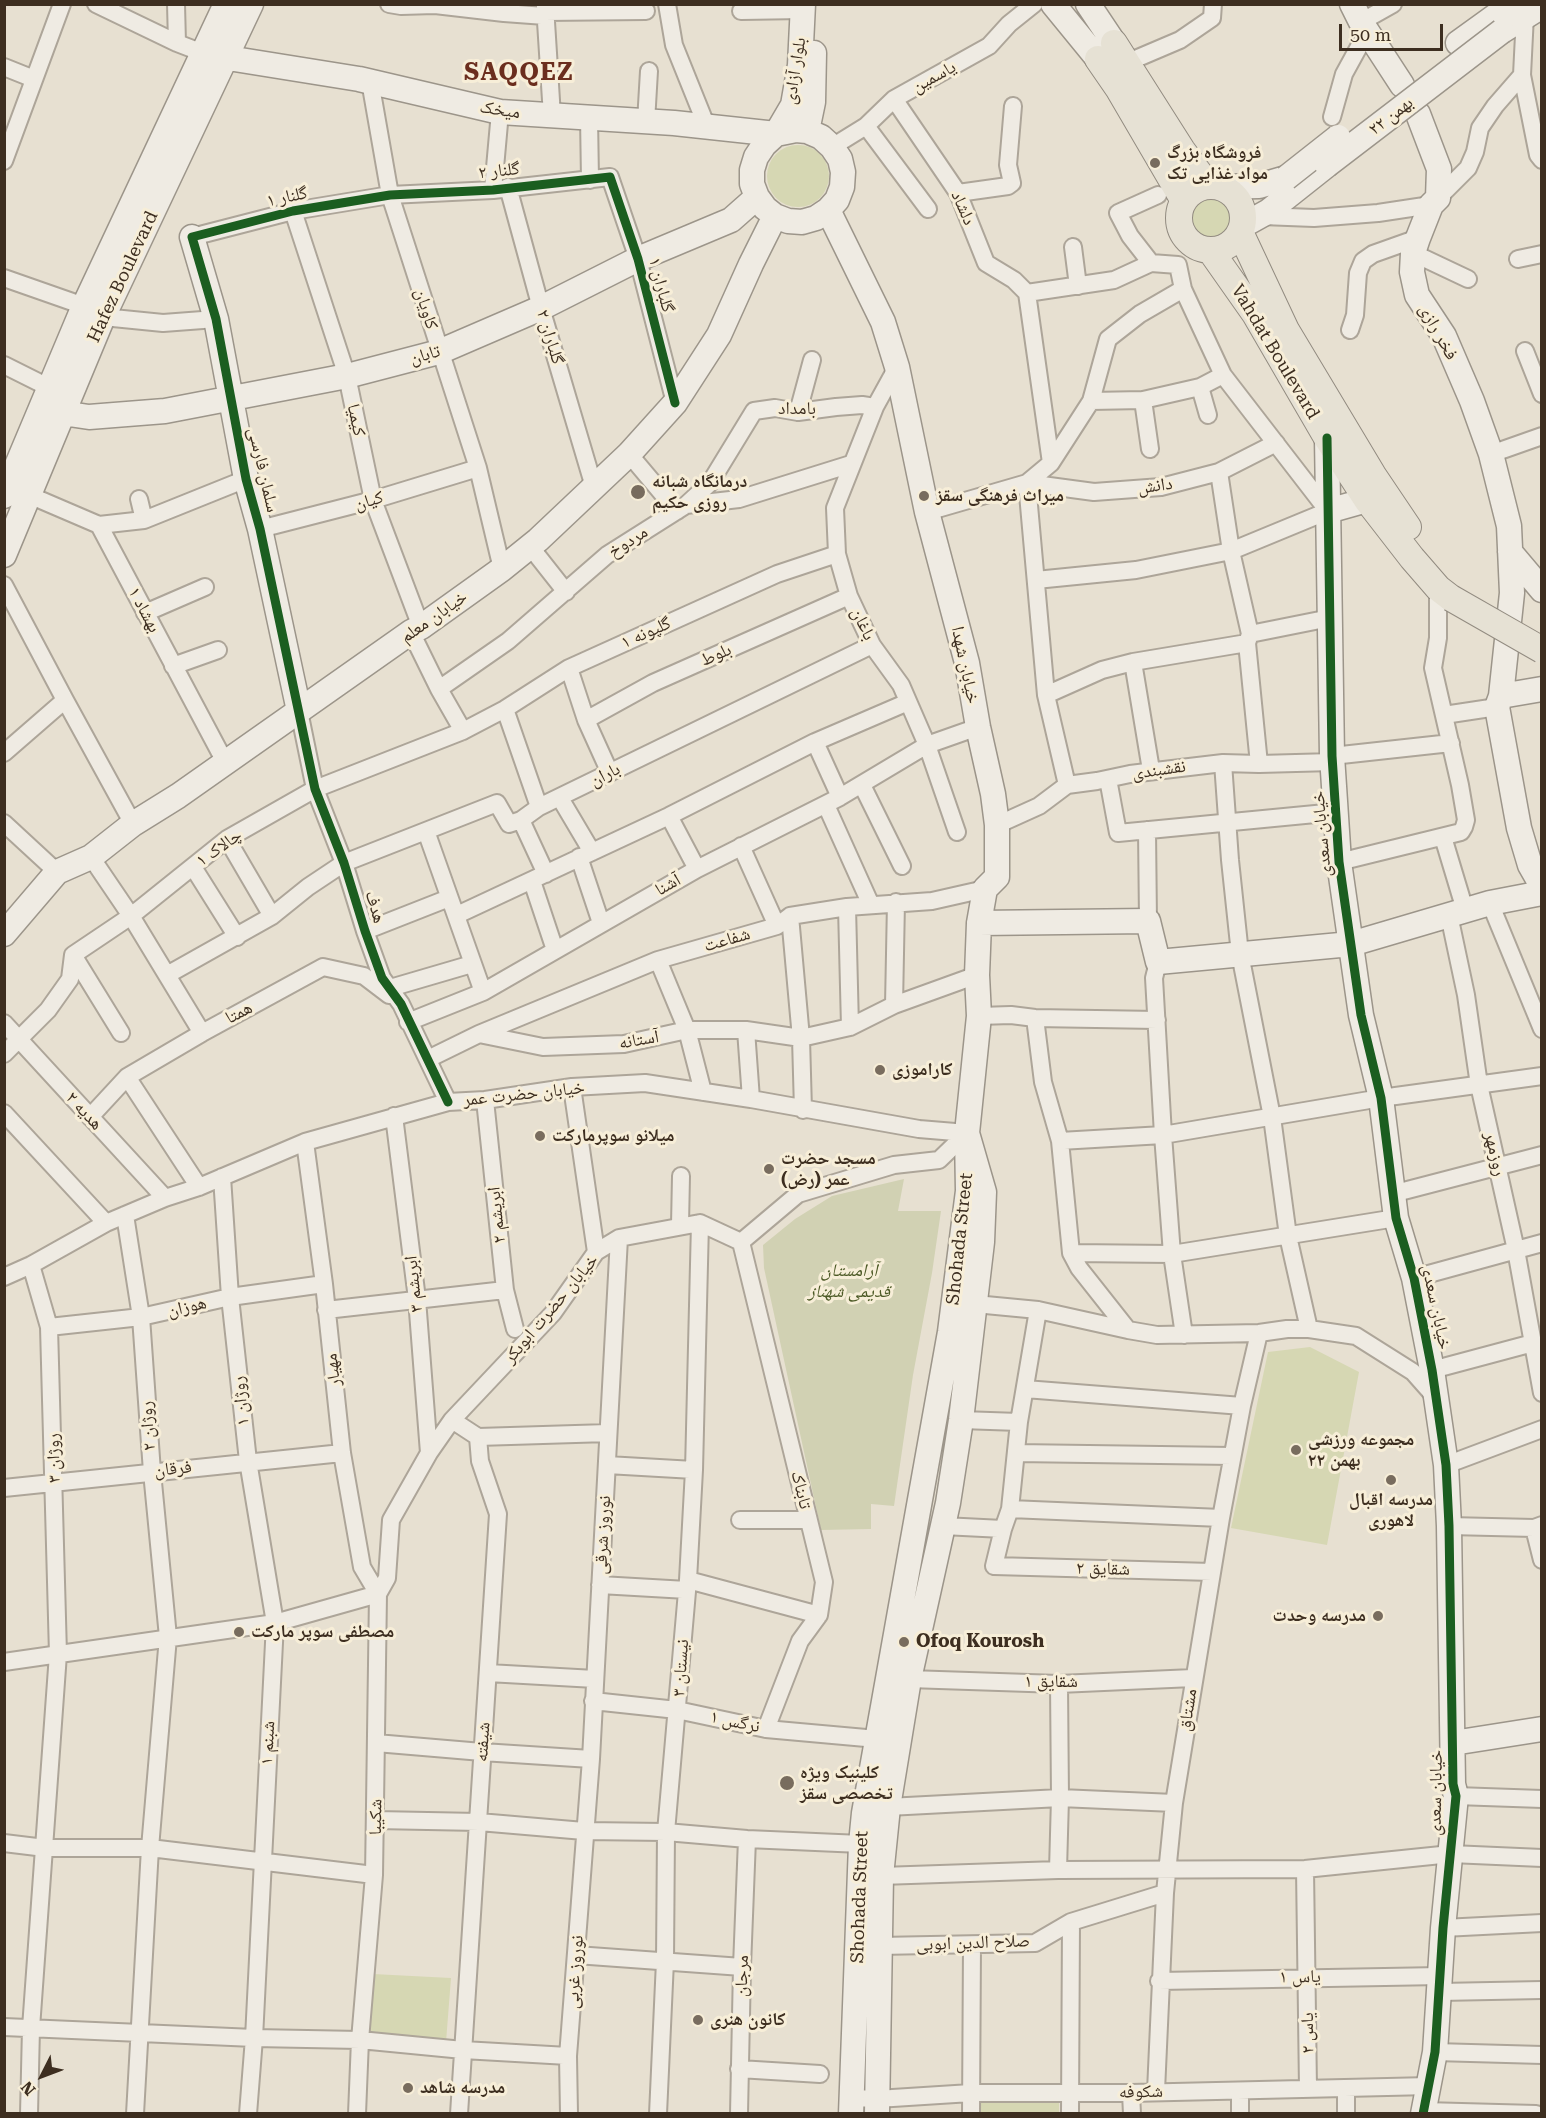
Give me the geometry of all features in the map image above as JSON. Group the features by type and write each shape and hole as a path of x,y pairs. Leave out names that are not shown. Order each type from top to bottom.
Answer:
{"main road":[{"path":"1113,55 1202,177 1217,187"},
{"path":"1113,55 1118,88 1184,201"},
{"path":"1207,186 1217,187 1229,191 1236,198 1248,225 1231,243 1210,250 1192,244 1181,229 1179,219 1184,201 1194,191 1207,186"},
{"name":"Vahdat Boulevard","path":"1248,225 1286,330 1373,476 1402,520 1440,567 1451,591 1542,630"},
{"name":"Vahdat Boulevard","path":"1210,250 1255,314 1327,438 1367,500 1451,591 1542,650"}],"street":[{"path":"4,161 63,4"},
{"path":"96,4 203,53"},
{"path":"176,4 177,43"},
{"name":"Hafez Boulevard","path":"12,490 62,413 93,311 226,4"},
{"name":"Hafez Boulevard","path":"4,555 12,490 48,387 93,311 228,58 251,4"},
{"path":"389,4 545,11 646,11"},
{"path":"667,4 674,45 707,127"},
{"name":"یاسمین","path":"832,147 866,126 894,99 989,46 1009,24 1034,4"},
{"path":"1053,4 1113,55"},
{"path":"1088,4 1113,55"},
{"path":"1113,55 1180,40 1212,18 1213,4"},
{"path":"1332,117 1360,20 1393,4"},
{"path":"741,11 807,6 813,102 807,131"},
{"name":"بلوار آزادی","path":"776,134 793,105 807,6"},
{"path":"1526,9 1522,75 1538,155 1542,160"},
{"name":"۲۲ بهمن","path":"1248,225 1502,31 1526,9"},
{"name":"۲۲ بهمن","path":"1217,187 1259,186 1286,178 1458,43 1526,9"},
{"path":"545,11 552,116"},
{"path":"1360,20 1402,85"},
{"name":"میخک","path":"228,58 370,81 500,112 589,117 776,134"},
{"path":"4,67 34,79"},
{"path":"646,122 649,71"},
{"path":"1248,225 1378,213 1434,201 1468,168 1475,152 1480,128 1495,106 1522,75"},
{"name":"کاویان","path":"370,81 390,195 478,468 502,569"},
{"name":"دلشاد","path":"894,99 958,193 986,263 1014,279 1027,294"},
{"path":"958,193 1008,186 1012,183 1008,165 1013,106"},
{"path":"500,112 500,188"},
{"name":"فخر رازی","path":"1418,114 1438,169 1434,201 1416,245 1412,272 1417,295 1444,336 1472,401 1491,454 1509,526 1512,593 1499,702"},
{"path":"589,117 590,180"},
{"path":"866,126 928,209"},
{"path":"796,130 807,131 821,137 840,159 843,172 842,187 837,200 816,218 802,222 788,221 775,216 757,197 752,184 752,170 756,157 764,145 776,134 796,130"},
{"name":"گلنار ۲","path":"390,195 500,188 610,177"},
{"name":"گلباران ۱","path":"610,177 638,260 675,403"},
{"name":"گلباران ۲","path":"500,188 541,308 594,487"},
{"name":"گلنار ۱","path":"192,237 293,212 390,195"},
{"path":"1151,264 1130,236 1118,213 1158,195"},
{"name":"تابان","path":"62,413 89,417 165,411 347,376 439,352 541,308 638,260 731,220 757,197"},
{"name":"خیابان شهدا","path":"828,210 883,322 897,367 927,512 967,663 998,825 997,877 985,890 979,923 977,975 979,1016 967,1133"},
{"name":"کیمیا","path":"293,212 347,376 373,500 416,630 439,688 463,731"},
{"name":"خیابان معلم","path":"8,922 57,872 91,857 133,824 178,796 416,630 502,569 538,540 629,454 675,403 719,335 775,216"},
{"name":"سلمان فارسی","path":"192,237 216,319 246,479 260,530 299,711"},
{"path":"1350,330 1355,315 1358,273 1363,261 1373,254 1416,245 1468,279"},
{"path":"1073,247 1078,286"},
{"path":"1518,259 1542,254"},
{"path":"1051,462 1027,294 1114,280 1151,264 1178,265 1183,290 1223,375 1328,511"},
{"path":"4,278 93,311 164,323 216,319"},
{"path":"927,512 1027,483 1051,462 1091,401 1108,339 1140,314 1183,290"},
{"path":"1525,351 1542,394"},
{"path":"798,412 812,360"},
{"path":"4,365 48,387"},
{"path":"875,407 897,367"},
{"path":"1091,401 1143,400 1200,387 1223,375"},
{"path":"1200,387 1208,415"},
{"path":"1143,400 1150,449"},
{"name":"بامداد","path":"681,508 710,483 754,411 775,408 798,412 862,405 875,407"},
{"name":"باغان","path":"875,407 835,508 837,554 849,596 872,645 902,685 927,745 957,832"},
{"path":"1491,454 1542,436"},
{"name":"خیابان سعدی","path":"1327,438 1332,759 1339,862 1361,1015 1381,1098 1396,1218 1414,1278 1432,1370 1446,1465 1453,1784 1456,1796 1443,1928 1435,2052 1424,2112"},
{"name":"دانش","path":"1027,483 1094,492 1161,487 1219,472 1276,443"},
{"path":"629,454 681,508"},
{"name":"مردوخ","path":"439,688 508,641 607,555 681,508 739,500 851,464"},
{"name":"کیان","path":"260,530 373,500 478,468"},
{"path":"1219,472 1231,551 1249,639 1259,764"},
{"path":"12,490 99,525 144,520 246,479"},
{"path":"1027,483 1046,695 1067,785"},
{"path":"139,499 144,520"},
{"path":"1036,580 1136,570 1231,551 1328,511 1367,500"},
{"name":"بهشاد ۱","path":"99,525 225,762"},
{"path":"1510,552 1542,590"},
{"path":"536,554 566,592"},
{"name":"گلپونه ۱","path":"463,731 505,709 569,668 777,573 837,554"},
{"path":"4,585 133,824"},
{"path":"145,613 205,587"},
{"path":"1339,862 1461,832 1466,820 1433,668 1438,638 1451,591"},
{"name":"بلوط","path":"586,720 653,683 849,596"},
{"path":"1046,695 1102,670 1249,639 1330,618"},
{"name":"باران","path":"521,820 539,807 872,645"},
{"path":"173,666 218,650"},
{"path":"1133,662 1151,770"},
{"path":"569,668 586,720 610,772"},
{"path":"1444,715 1542,689"},
{"path":"4,753 65,700"},
{"path":"457,915 669,816 815,742 908,702"},
{"path":"1499,702 1519,828 1530,865 1542,886"},
{"path":"505,709 539,807"},
{"name":"هدف","path":"299,711 315,789 344,863 382,978 401,1004 448,1102"},
{"name":"آشنا","path":"408,1022 483,992 697,869 833,801 927,745 978,727"},
{"name":"چالاک ۱","path":"73,955 131,916 228,839 315,789 463,731"},
{"path":"815,742 833,801 870,905"},
{"name":"نقشبندی","path":"998,825 1040,806 1067,785 1151,770 1224,763 1259,764 1332,759 1451,743"},
{"path":"1224,763 1227,821 1240,954 1272,1117 1288,1236 1309,1329"},
{"path":"1108,779 1118,833 1336,812"},
{"path":"862,784 902,866"},
{"path":"560,798 585,855 601,923"},
{"path":"167,975 272,916 308,887 344,863 497,803 509,824 521,820 539,877 555,950"},
{"path":"669,816 697,869"},
{"path":"4,823 57,872"},
{"path":"1147,830 1148,921 1158,962 1154,978 1163,1135 1172,1254 1184,1335"},
{"path":"426,831 483,992"},
{"name":"روزمهر","path":"1443,837 1457,912 1479,1085 1535,1331 1542,1393"},
{"path":"228,839 272,916"},
{"path":"741,846 784,921 801,1038 803,1110"},
{"path":"91,857 131,916 202,1033"},
{"path":"193,867 237,937"},
{"name":"شفاعت","path":"428,1059 479,1034 658,960 784,921 847,906 932,901 985,890"},
{"path":"1158,962 1351,944 1490,903 1542,893"},
{"path":"365,931 449,898"},
{"path":"894,1005 896,902"},
{"path":"1490,903 1542,1029"},
{"path":"847,906 850,1027"},
{"path":"979,923 1148,921"},
{"path":"73,955 121,1033"},
{"path":"4,1054 48,1011 70,979 73,955"},
{"path":"658,960 687,1030 703,1092"},
{"path":"390,988 472,964"},
{"name":"همتا","path":"90,1118 127,1077 202,1033 324,967 364,976 401,1004"},
{"path":"801,1038 850,1027 894,1005 977,975"},
{"path":"979,1016 1157,1020"},
{"path":"1035,1018 1043,1082 1060,1141 1071,1253 1079,1268 1128,1330"},
{"name":"هدیه ۲","path":"4,1023 165,1198"},
{"name":"آستانه","path":"479,1034 543,1047 624,1044 687,1030 746,1030 801,1038"},
{"path":"746,1030 751,1099"},
{"path":"1060,1141 1163,1135 1381,1098 1542,1076"},
{"path":"127,1077 199,1187"},
{"name":"خیابان حضرت عمر","path":"8,1270 31,1265 106,1223 305,1142 448,1102 485,1100 572,1087 645,1083 920,1129 967,1133"},
{"path":"572,1087 596,1252"},
{"name":"ابریشم ۲","path":"485,1100 505,1290 515,1329"},
{"path":"4,1113 106,1223"},
{"name":"ابریشم ۳","path":"394,1116 417,1299 429,1453"},
{"path":"700,1223 741,1242 798,1194 894,1165 939,1160 967,1133"},
{"name":"Shohada Street","path":"877,2106 881,1876 888,1807 909,1679 943,1526 961,1420 982,1242 984,1192 967,1133"},
{"name":"Shohada Street","path":"852,2106 864,1813 950,1332 968,1191 967,1133"},
{"name":"مهیار","path":"305,1142 324,1284 342,1453 362,1568 378,1594"},
{"path":"1392,1194 1542,1155"},
{"path":"680,1225 681,1176"},
{"name":"روژان ۱","path":"222,1177 230,1297 248,1461 275,1623"},
{"name":"روژان ۲","path":"125,1215 141,1317 152,1472 168,1637 150,1848 135,2114"},
{"path":"1071,1253 1172,1254 1396,1218"},
{"name":"خیابان حضرت ابوبکر","path":"378,1594 387,1578 391,1520 429,1453 452,1420 553,1313 596,1252 619,1238 700,1223"},
{"name":"نیستان ۳","path":"658,2114 665,1961 666,1832 687,1585 694,1470 700,1223"},
{"name":"نوروز شرقی","path":"584,1831 591,1759 619,1238"},
{"name":"تابناک","path":"741,1242 824,1582 819,1615 800,1641 766,1729"},
{"path":"1414,1278 1542,1243"},
{"name":"روژان ۳","path":"29,2114 32,2028 58,1654 49,1327 31,1265"},
{"name":"هوزان","path":"49,1327 141,1317 230,1297 324,1284"},
{"path":"326,1310 505,1290"},
{"path":"975,1304 1038,1310 1157,1335 1259,1333 1309,1329 1356,1336 1413,1372 1436,1398"},
{"path":"943,1526 1003,1529 1010,1509 1019,1422 1038,1310"},
{"path":"1432,1370 1535,1331"},
{"name":"مشتاق","path":"1156,2091 1164,1893 1174,1803 1221,1518 1242,1406 1259,1333"},
{"path":"1024,1389 1242,1406"},
{"path":"452,1420 478,1437 608,1433"},
{"path":"961,1420 1019,1422"},
{"path":"1446,1465 1542,1429"},
{"name":"شیفته","path":"459,2114 498,1514 480,1461 478,1437"},
{"name":"فرقان","path":"4,1488 342,1453"},
{"path":"1016,1453 1233,1456"},
{"path":"606,1465 694,1470"},
{"path":"1010,1509 1221,1518"},
{"path":"740,1520 808,1520"},
{"path":"1449,1526 1538,1527 1542,1560"},
{"name":"شقایق ۲","path":"1003,1529 994,1566 1212,1572"},
{"path":"600,1585 687,1585 819,1615"},
{"path":"4,1662 275,1623 378,1594"},
{"name":"شکیبا","path":"357,2114 360,2040 374,1875 378,1594"},
{"name":"شبنم ۱","path":"248,2114 254,2038 275,1623"},
{"path":"488,1672 595,1679"},
{"name":"شقایق ۱","path":"909,1679 1059,1684 1193,1678"},
{"path":"1058,1869 1059,1684"},
{"name":"نرگس ۱","path":"593,1701 677,1710 766,1729 877,1739"},
{"path":"1453,1743 1542,1729"},
{"path":"376,1743 591,1759"},
{"path":"1456,1796 1542,1799"},
{"path":"888,1807 1060,1798 1174,1803"},
{"path":"376,1820 479,1822 584,1831 666,1832 747,1839 861,1844"},
{"name":"نوروز غربی","path":"569,2114 568,2056 584,1831"},
{"name":"مرجان","path":"739,2114 741,1967 747,1839"},
{"path":"4,1843 45,1848 150,1848 374,1875"},
{"path":"881,1876 1058,1869 1305,1869 1451,1854 1542,1858"},
{"name":"یاس ۲","path":"1305,1869 1308,2090"},
{"name":"صلاح الدین ابوبی","path":"879,1946 1035,1943 1071,1922 1164,1893"},
{"path":"1070,2114 1071,1922"},
{"path":"1443,1928 1542,1923"},
{"path":"971,2114 972,1945"},
{"path":"576,1955 741,1967"},
{"name":"یاس ۱","path":"1159,1981 1308,1977 1542,1990"},
{"path":"4,2027 254,2038 360,2040 463,2050 568,2056"},
{"path":"1435,2052 1542,2055"},
{"path":"739,2069 820,2074"},
{"name":"شکوفه","path":"852,2106 877,2106 971,2093 1131,2093 1430,2086"},
{"path":"1346,2089 1346,2114"},
{"path":"1240,2091 1240,2114"},
{"path":"1131,2093 1132,2114"},
{"path":"1424,2112 1536,2114"}],"green space":[{"path":"792,145 804,145 820,154 827,164 829,176 827,188 820,198 804,207 792,207 781,202 772,193 767,182 767,170 772,159 781,150"},
{"path":"1205,195 1215,195 1227,202 1234,214 1234,224 1227,236 1215,243 1205,243 1190,232 1186,224 1186,214 1197,199"},
{"name":"آرامستان قدیمی شهناز","path":"904,1179 898,1211 941,1211 913,1375 894,1506 871,1504 871,1529 821,1530 764,1268 763,1245 795,1219 832,1196"},
{"name":"مجموعه ورزشی ۲۲ بهمن","path":"1310,1347 1359,1372 1327,1545 1231,1528 1268,1352"},
{"path":"373,1974 451,1978 446,2042 369,2036"},
{"path":"981,2102 1059,2102 1059,2113 981,2113"}],"cycle path":[{"path":"448,1102 401,1004 382,978 344,863 315,789 260,529 246,479 216,319 192,237 293,211 390,195 493,190 610,177 638,259 675,403"},
{"path":"1327,438 1332,756 1339,862 1361,1015 1381,1098 1396,1218 1414,1278 1432,1370 1446,1465 1453,1784 1456,1796 1443,1928 1435,2052 1423,2114"}],"place":[{"name":"فروشگاه بزرگ مواد غذایی تک","path":"1155,163"},
{"name":"درمانگاه شبانه روزی حکیم","path":"638,492"},
{"name":"میراث فرهنگی سقز","path":"924,496"},
{"name":"کاراموزی","path":"880,1070"},
{"name":"میلانو سوپرمارکت","path":"540,1136"},
{"name":"مسجد حضرت عمر (رض)","path":"769,1169"},
{"name":"مجموعه ورزشی ۲۲ بهمن","path":"1296,1450"},
{"name":"مدرسه اقبال لاهوری","path":"1391,1480"},
{"name":"مدرسه وحدت","path":"1378,1616"},
{"name":"مصطفی سوپر مارکت","path":"239,1632"},
{"name":"Ofoq Kourosh","path":"904,1642"},
{"name":"کلینیک ویژه تخصصی سقز","path":"787,1783"},
{"name":"کانون هنری","path":"698,2020"},
{"name":"مدرسه شاهد","path":"408,2088"}],"district":[{"name":"SAQQEZ","path":"519,73"}]}
